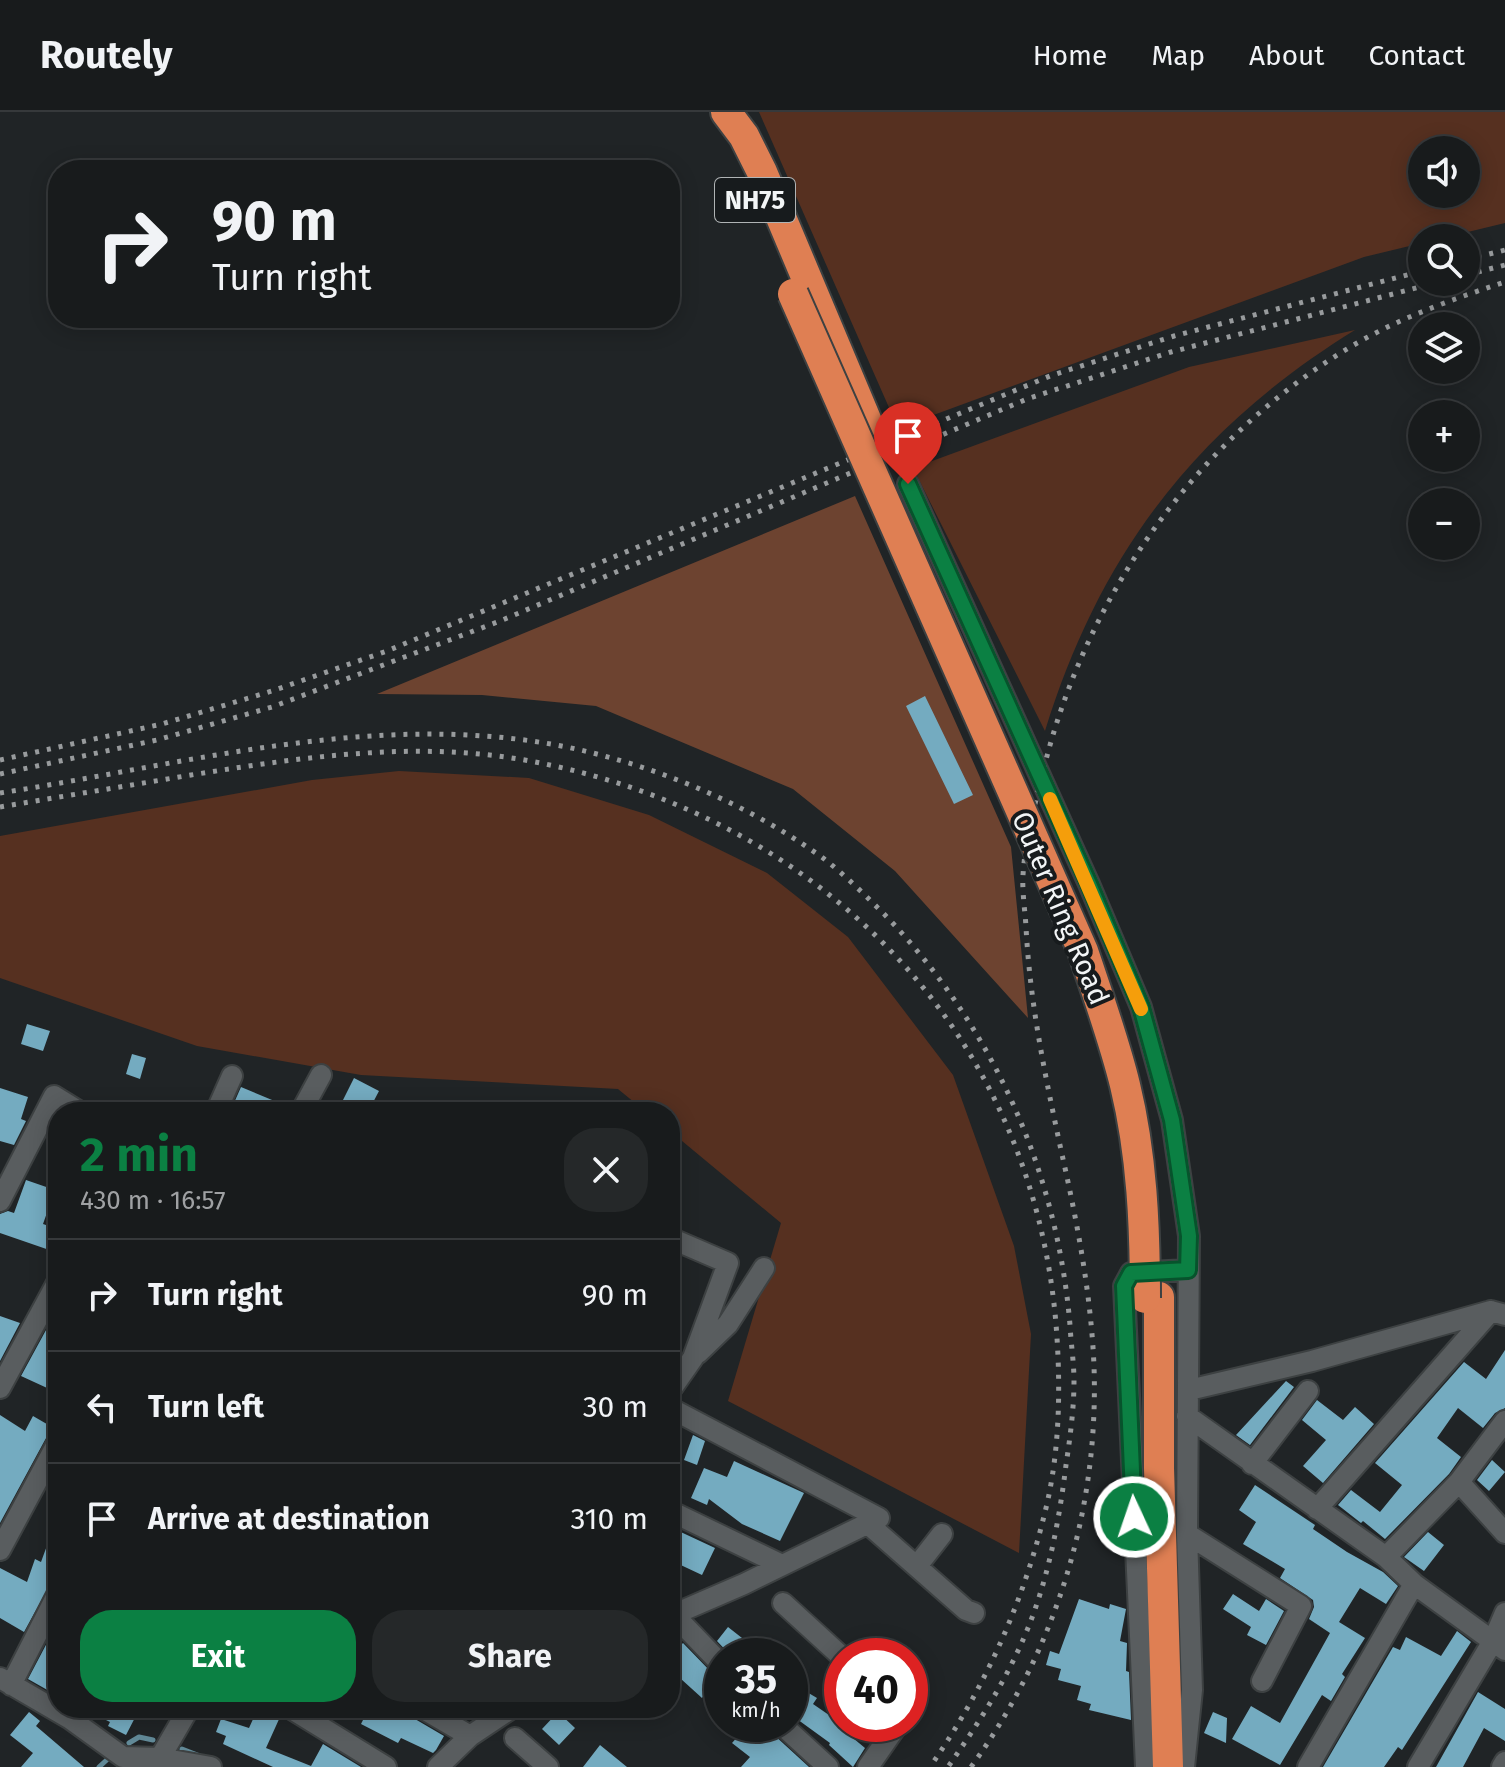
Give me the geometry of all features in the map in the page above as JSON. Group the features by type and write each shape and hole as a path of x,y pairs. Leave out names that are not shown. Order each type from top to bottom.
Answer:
{"highway":[{"name":"Outer Ring Road","path":"708,112 732,145 800,289 1083,951 1107,1019 1125,1087 1137,1154 1152,1297 1168,1767"},
{"name":"Outer Ring Road","path":"726,112 744,136 762,172 800,289"},
{"name":"Outer Ring Road","path":"1149,1767 1147,1681 1152,1297"}],"street":[{"path":"908,484 1089,884 1141,1007 1172,1120 1189,1236 1187,1534 1192,1690 1184,1767"},
{"path":"306,1102 321,1075"},
{"path":"220,1102 232,1076"},
{"path":"0,1201 48,1108"},
{"path":"680,1242 728,1263 693,1358"},
{"path":"680,1377 693,1358 728,1324 764,1268"},
{"path":"1149,1767 1124,1286 1131,1273 1188,1270"},
{"path":"0,1388 48,1299"},
{"path":"1189,1390 1498,1313"},
{"path":"1317,1509 1498,1313"},
{"path":"1252,1464 1308,1391"},
{"path":"680,1413 879,1518 744,1584 680,1607"},
{"path":"1187,1416 1386,1557 1414,1584 1499,1646"},
{"path":"1386,1557 1459,1482 1505,1421"},
{"path":"0,1550 48,1461"},
{"path":"1459,1482 1505,1533"},
{"path":"680,1516 782,1565"},
{"path":"867,1523 966,1610 974,1613"},
{"path":"917,1566 942,1534"},
{"path":"1187,1534 1301,1606 1262,1681"},
{"path":"1308,1767 1414,1584"},
{"path":"783,1603 824,1641"},
{"path":"48,1610 5,1681 48,1706"},
{"path":"1418,1767 1499,1646 1505,1613"},
{"path":"680,1615 704,1644"},
{"path":"69,1718 117,1762 160,1758 206,1766"},
{"path":"160,1758 183,1718"},
{"path":"306,1718 386,1767"},
{"path":"439,1718 470,1736"},
{"path":"444,1765 470,1736 497,1718"},
{"path":"515,1738 548,1767"},
{"path":"801,1742 828,1767"},
{"path":"868,1767 885,1742"}],"shaded area":[{"path":"759,112 1505,112 1505,223 1480,229 1480,224 1408,224 1408,246 1364,257 898,428"},
{"path":"1355,330 1298,368 1247,409 1202,453 1161,500 1125,552 1094,607 1045,731 913,468 1189,367"},
{"path":"855,496 1011,847 1028,1018 895,871 793,789 596,706 482,695 377,694"},
{"path":"399,771 529,778 649,815 767,873 848,937 953,1075 1014,1246 1031,1334 1019,1553 728,1401 781,1223 680,1139 680,1102 634,1102 618,1089 361,1075 197,1046 0,978 0,836 312,780"}],"building":[{"path":"925,696 973,795 954,804 906,706"},
{"path":"27,1024 50,1031 43,1051 21,1044"},
{"path":"132,1054 146,1058 140,1079 126,1074"},
{"path":"354,1078 379,1091 373,1102 342,1102"},
{"path":"241,1087 277,1102 234,1102"},
{"path":"0,1088 28,1097 21,1119 26,1121 14,1145 0,1141"},
{"path":"26,1180 48,1188 48,1210 43,1224 48,1226 48,1250 0,1233 0,1214 8,1211 14,1213"},
{"path":"0,1316 20,1323 0,1361"},
{"path":"48,1326 48,1388 21,1376"},
{"path":"1505,1350 1505,1408 1495,1413 1483,1428 1458,1408 1437,1438 1461,1457 1449,1474 1385,1539 1338,1505 1351,1490 1380,1512 1402,1485 1375,1463 1464,1362 1486,1379"},
{"path":"1286,1381 1294,1387 1250,1445 1236,1435"},
{"path":"1317,1400 1343,1420 1355,1407 1374,1424 1323,1483 1303,1466 1326,1440 1302,1420"},
{"path":"0,1415 25,1431 33,1416 48,1425 48,1434 0,1523"},
{"path":"693,1435 705,1441 697,1465 684,1460"},
{"path":"1492,1460 1505,1472 1489,1491 1477,1480"},
{"path":"734,1461 804,1493 780,1541 742,1524 709,1499 707,1505 691,1498 704,1468 727,1477"},
{"path":"1255,1485 1315,1525 1313,1529 1383,1572 1398,1586 1386,1604 1360,1588 1339,1622 1365,1638 1342,1674 1345,1677 1331,1701 1322,1695 1280,1765 1232,1739 1251,1706 1280,1723 1330,1633 1309,1619 1314,1607 1313,1600 1280,1578 1285,1569 1243,1544 1256,1522 1239,1510"},
{"path":"680,1532 715,1548 702,1575 680,1565"},
{"path":"1428,1532 1444,1545 1424,1571 1404,1557"},
{"path":"48,1543 48,1588 24,1632 0,1618 0,1568 27,1582 35,1559 41,1562"},
{"path":"1233,1594 1259,1611 1266,1599 1284,1611 1266,1645 1247,1635 1251,1627 1223,1609"},
{"path":"1079,1599 1109,1609 1110,1604 1126,1609 1120,1641 1127,1643 1126,1671 1129,1672 1131,1720 1089,1710 1091,1704 1077,1700 1081,1686 1058,1680 1061,1669 1046,1665 1050,1651 1059,1654"},
{"path":"728,1627 742,1638 719,1638"},
{"path":"1457,1631 1471,1642 1402,1750 1398,1747 1384,1767 1323,1767 1393,1647 1400,1650 1406,1637 1441,1656"},
{"path":"48,1641 48,1690 28,1679"},
{"path":"683,1643 704,1665 702,1698 680,1678 680,1646"},
{"path":"1478,1692 1505,1709 1505,1741 1484,1728 1463,1767 1436,1767"},
{"path":"808,1693 817,1698 813,1704 824,1712 824,1739 808,1727"},
{"path":"29,1712 40,1721 36,1726 84,1767 21,1767 33,1753 10,1735"},
{"path":"1213,1712 1227,1718 1226,1743 1204,1733"},
{"path":"102,1718 135,1718 126,1735 108,1726 110,1722"},
{"path":"254,1718 280,1718 266,1748 311,1766 323,1744 361,1767 273,1767 223,1744 226,1736 216,1732 221,1719 249,1728"},
{"path":"364,1718 414,1718 444,1736 433,1753 401,1738 398,1743 361,1724"},
{"path":"552,1718 564,1718 575,1728 559,1745 542,1729"},
{"path":"782,1742 809,1767 741,1767 750,1757 732,1743"},
{"path":"858,1742 865,1748 853,1767 830,1743"},
{"path":"600,1745 627,1767 583,1767"}],"waterway":[{"path":"129,1743 139,1737 153,1740"},
{"path":"182,1749 205,1758"},
{"path":"99,1767 111,1756"}],"railway":[{"path":"1480,256 1505,250"},
{"path":"1480,271 1505,265"},
{"path":"0,760 162,724 272,691 387,651 1050,376 1174,336 1408,275"},
{"path":"971,1767 1001,1722 1049,1627 1080,1525 1094,1420 1094,1366 1086,1285 1039,1039 1023,888 1030,827 1060,714 1085,650 1115,589 1152,532 1195,478 1242,428 1295,384 1370,336 1427,310 1505,282"},
{"path":"899,453 1027,399 1171,352 1408,290"},
{"path":"0,774 157,740 272,707 500,621 867,466"},
{"path":"0,793 287,744 432,734 504,738 609,757 673,778 736,805 823,858 885,915 923,958 958,1005 988,1053 1013,1104 1051,1212 1063,1268 1074,1367 1073,1413 1063,1489 1035,1610 1009,1670 948,1767"},
{"path":"0,807 233,768 360,753 445,752 530,761 634,789 730,830 816,885 892,952 955,1030 1004,1119 1038,1217 1058,1348 1056,1445 1049,1493 1035,1550 999,1647 967,1708 930,1767"}],"slow traffic":[{"path":"1050,799 1141,1009"}],"route":[{"path":"908,484 1089,884 1141,1007 1172,1120 1189,1236 1188,1270 1131,1273 1124,1286 1134,1517"}]}
